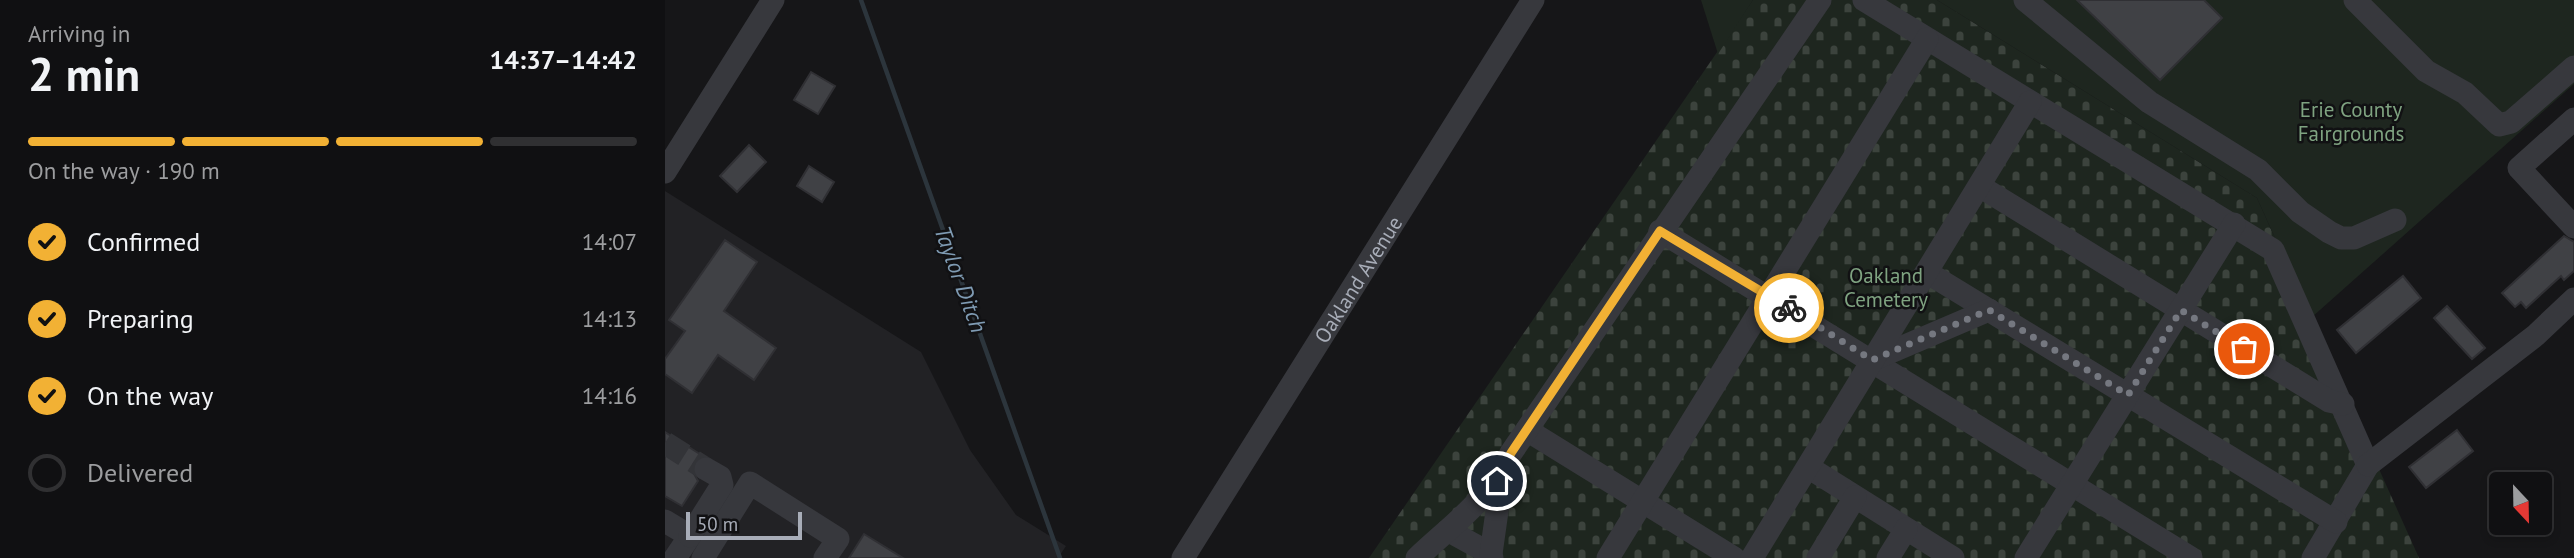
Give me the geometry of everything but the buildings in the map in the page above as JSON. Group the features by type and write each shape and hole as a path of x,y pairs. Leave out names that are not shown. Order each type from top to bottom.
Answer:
{"street":[{"path":"665,172 773,0"},
{"name":"Oakland Avenue","path":"1183,558 1533,0"},
{"path":"1417,558 1449,531 1497,481 1527,430 1660,231 1820,0"},
{"path":"1864,0 2273,250 2368,465"},
{"path":"2025,0 2149,102 2258,170 2300,212 2329,232 2349,239 2395,220"},
{"path":"2355,0 2426,71 2465,93 2489,120 2499,125 2511,122 2574,67"},
{"path":"1608,558 1641,500 1927,39"},
{"path":"1752,558 1981,187 2030,102"},
{"path":"2574,119 2519,169 2574,227"},
{"path":"1981,187 2329,401 2343,404"},
{"path":"2026,558 2234,225"},
{"path":"1660,231 1768,295 2191,558"},
{"path":"1928,273 2336,522"},
{"path":"2313,558 2368,465 2536,335 2574,299"},
{"path":"1872,360 1989,310"},
{"path":"1527,430 1734,558"},
{"path":"1808,467 1953,558"},
{"path":"675,558 722,485 720,477 706,469"},
{"path":"1449,531 1492,556 1499,497 1497,481"},
{"path":"703,558 750,483 838,538 825,558"},
{"path":"1818,558 1856,497"},
{"path":"665,521 690,536"},
{"path":"1888,558 1906,529"}],"shaded area":[{"path":"665,191 921,352 970,450 1016,515 1066,546 1058,558 665,558"}],"green space":[{"path":"1701,0 1753,0 1718,54"},
{"name":"Oakland Cemetery","path":"1753,0 1937,0 2257,198 2419,558 1369,558"},
{"name":"Erie County Fairgrounds","path":"1937,0 2574,0 2574,84 2311,318 2257,198"}],"waterway":[{"name":"Taylor Ditch","path":"861,0 1060,558"}],"tunnel":[{"path":"665,443 706,469"}],"way so far":[{"path":"1789,308 1872,360 1989,310 2128,395 2181,310 2244,349"}],"route":[{"path":"1497,481 1511,453 1660,231 1789,308"}]}
